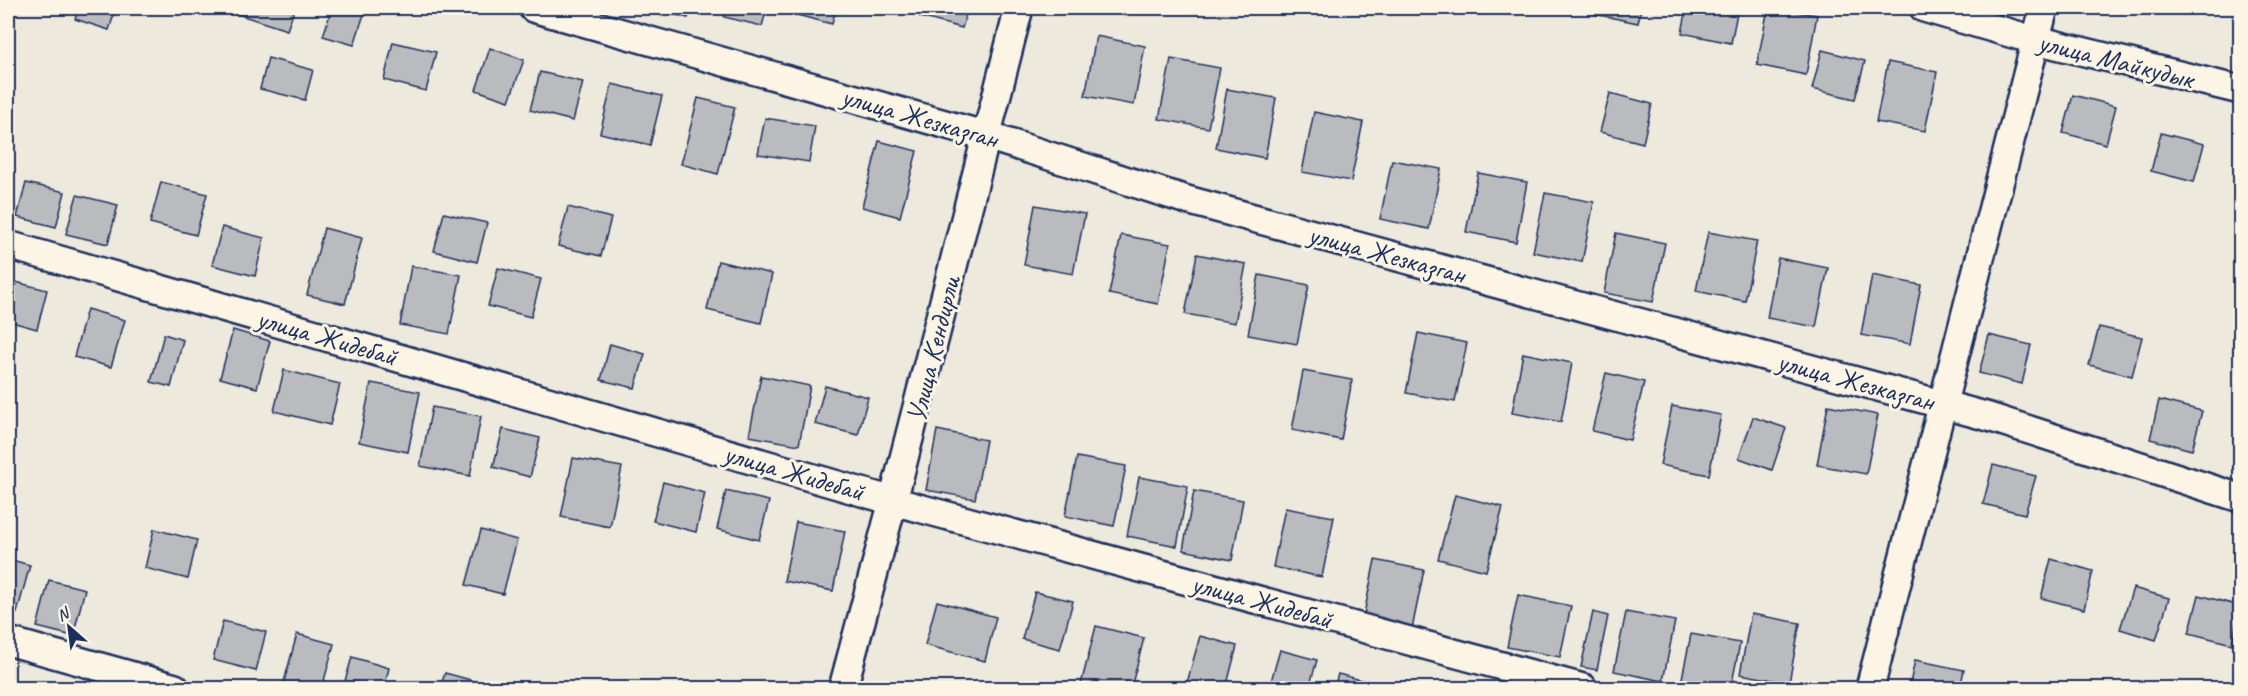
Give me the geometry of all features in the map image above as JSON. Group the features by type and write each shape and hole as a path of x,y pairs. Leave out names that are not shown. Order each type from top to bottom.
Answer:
{"street":[{"name":"улица Жезказган","path":"533,8 987,136 1187,200 1942,405 2241,498"},
{"name":"Улица Кендирли","path":"843,688 1019,8"},
{"name":"улица Майкудык","path":"1924,8 2036,40 2241,90"},
{"path":"1870,688 2044,8"},
{"name":"улица Жидебай","path":"8,245 893,501 1583,688"},
{"path":"8,640 175,688"}],"building":[{"path":"79,8 116,8 109,30 75,19"},
{"path":"240,8 295,8 287,30 237,14"},
{"path":"332,8 366,8 354,45 323,36"},
{"path":"650,8 690,8 688,18"},
{"path":"726,8 767,8 762,26 724,17"},
{"path":"791,8 836,8 832,24 789,13"},
{"path":"922,8 968,8 962,28 920,17"},
{"path":"1590,8 1641,8 1638,23 1589,13"},
{"path":"1687,8 1738,8 1731,43 1682,33"},
{"path":"1768,8 1817,15 1806,75 1757,65"},
{"path":"1096,36 1145,46 1134,105 1085,96"},
{"path":"393,42 436,52 426,91 384,80"},
{"path":"490,48 524,60 509,101 476,90"},
{"path":"1822,50 1865,61 1855,99 1812,89"},
{"path":"268,58 313,70 305,100 260,89"},
{"path":"1171,59 1220,68 1208,128 1159,119"},
{"path":"1888,62 1937,72 1925,131 1876,122"},
{"path":"540,72 583,82 573,121 530,110"},
{"path":"612,84 662,96 650,145 600,133"},
{"path":"1227,89 1276,98 1265,158 1216,148"},
{"path":"1610,93 1652,104 1643,143 1600,132"},
{"path":"2073,95 2116,106 2106,144 2063,133"},
{"path":"698,98 735,107 718,174 681,164"},
{"path":"1314,112 1363,122 1351,181 1302,172"},
{"path":"765,118 815,126 809,162 758,154"},
{"path":"2161,133 2204,144 2194,182 2151,171"},
{"path":"879,141 917,151 900,217 862,207"},
{"path":"2240,147 2240,164 2236,163"},
{"path":"1392,160 1441,169 1429,229 1380,219"},
{"path":"1478,173 1527,182 1516,242 1466,232"},
{"path":"161,182 207,194 196,235 150,223"},
{"path":"26,183 65,192 56,227 17,217"},
{"path":"1545,193 1594,202 1582,262 1533,252"},
{"path":"77,195 118,205 108,244 66,234"},
{"path":"1035,205 1085,214 1073,274 1024,265"},
{"path":"568,207 611,218 601,256 558,246"},
{"path":"444,213 487,223 477,262 434,251"},
{"path":"222,227 264,238 255,276 212,265"},
{"path":"324,228 362,238 345,304 307,295"},
{"path":"1708,232 1757,241 1745,301 1696,291"},
{"path":"1616,233 1665,243 1653,302 1604,293"},
{"path":"1121,235 1170,244 1158,304 1109,294"},
{"path":"1197,254 1246,264 1235,323 1185,314"},
{"path":"1778,258 1828,268 1816,327 1767,318"},
{"path":"718,261 772,274 761,323 707,310"},
{"path":"411,266 461,275 449,334 400,325"},
{"path":"498,268 541,279 531,317 488,306"},
{"path":"1259,275 1309,285 1297,344 1248,335"},
{"path":"1872,275 1921,285 1910,344 1861,335"},
{"path":"8,280 47,290 37,329 8,321"},
{"path":"87,309 125,320 111,367 74,357"},
{"path":"2099,327 2142,337 2132,376 2089,365"},
{"path":"233,330 270,341 257,388 220,378"},
{"path":"1418,333 1467,343 1455,402 1406,393"},
{"path":"164,334 183,340 171,387 151,382"},
{"path":"1989,335 2031,345 2022,384 1979,373"},
{"path":"610,344 645,354 635,388 601,380"},
{"path":"1523,353 1572,363 1561,422 1512,413"},
{"path":"284,370 340,384 330,425 274,411"},
{"path":"1303,371 1352,380 1341,440 1292,430"},
{"path":"1606,373 1644,382 1630,440 1592,431"},
{"path":"761,376 810,386 799,445 749,436"},
{"path":"371,383 420,392 408,452 359,442"},
{"path":"825,386 868,397 858,435 815,424"},
{"path":"2159,400 2202,411 2192,450 2150,439"},
{"path":"1828,405 1878,415 1866,474 1817,465"},
{"path":"1672,406 1721,415 1709,475 1660,465"},
{"path":"432,407 481,416 470,476 420,466"},
{"path":"1753,417 1786,428 1772,470 1739,458"},
{"path":"503,429 540,438 530,477 493,467"},
{"path":"937,430 986,440 975,499 926,490"},
{"path":"1077,457 1126,466 1114,526 1065,516"},
{"path":"573,458 622,467 610,527 561,517"},
{"path":"1993,465 2036,476 2025,514 1983,504"},
{"path":"1139,477 1188,486 1177,546 1127,536"},
{"path":"663,482 705,493 696,532 653,521"},
{"path":"726,491 769,501 759,540 717,529"},
{"path":"1194,491 1243,500 1232,560 1183,550"},
{"path":"1455,495 1503,507 1486,571 1438,559"},
{"path":"1285,508 1334,517 1322,577 1273,567"},
{"path":"796,522 845,531 833,591 784,581"},
{"path":"154,529 197,540 188,579 145,568"},
{"path":"481,530 517,540 503,594 466,585"},
{"path":"8,559 30,565 17,613 8,610"},
{"path":"2051,559 2093,571 2084,609 2041,598"},
{"path":"1375,560 1424,570 1412,629 1363,619"},
{"path":"49,580 85,589 73,636 37,627"},
{"path":"2133,588 2169,598 2156,640 2120,629"},
{"path":"1035,592 1073,601 1060,649 1022,639"},
{"path":"1518,595 1571,606 1560,657 1507,647"},
{"path":"2199,595 2240,606 2232,644 2189,633"},
{"path":"937,601 996,617 985,661 925,645"},
{"path":"1593,612 1608,616 1597,670 1581,667"},
{"path":"1626,612 1675,621 1663,681 1614,671"},
{"path":"1751,614 1800,623 1789,683 1740,674"},
{"path":"223,621 266,632 256,671 213,660"},
{"path":"1096,626 1144,638 1131,688 1080,688"},
{"path":"297,634 334,644 322,688 309,688 284,682"},
{"path":"1691,634 1740,643 1731,688 1680,688"},
{"path":"1200,636 1237,646 1226,688 1206,688 1187,683"},
{"path":"1280,650 1317,660 1309,688 1269,688"},
{"path":"352,657 389,668 384,688 343,688"},
{"path":"1915,660 1964,670 1960,688 1909,688"},
{"path":"445,673 482,683 481,688 440,688"},
{"path":"1338,674 1393,688 1334,688"},
{"path":"520,682 544,688 519,688"}]}
